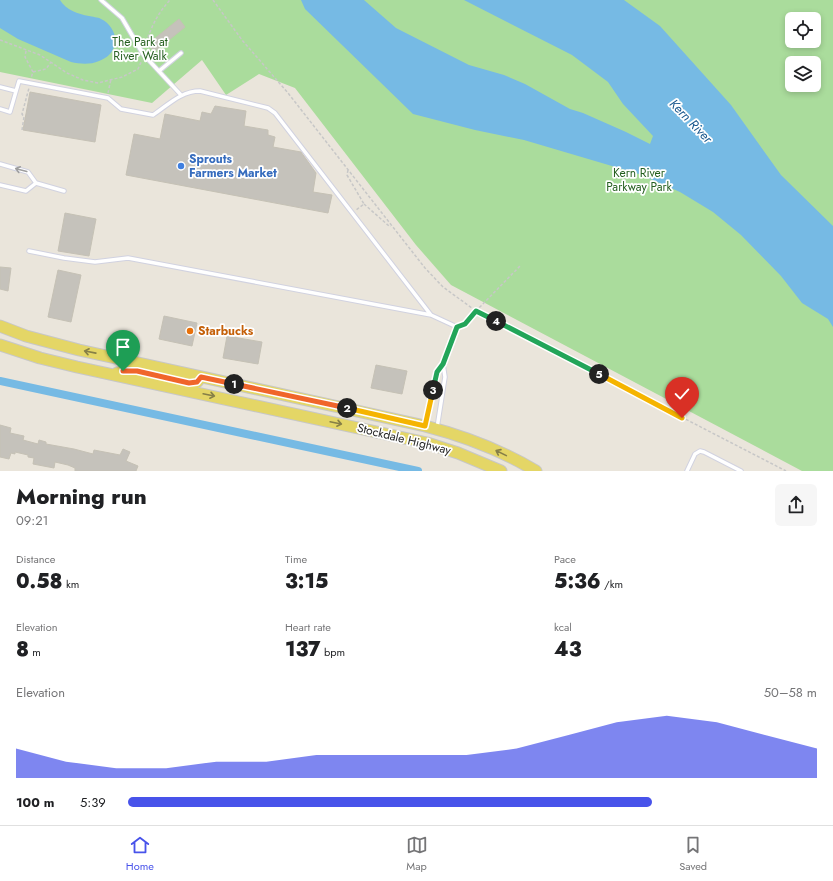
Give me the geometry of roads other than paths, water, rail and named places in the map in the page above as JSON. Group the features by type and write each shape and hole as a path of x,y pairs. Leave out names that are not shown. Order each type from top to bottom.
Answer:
{"main road":[{"name":"Stockdale Highway","path":"0,326 26,336 59,345 437,429 484,445 536,471"},
{"name":"Stockdale Highway","path":"0,345 40,358 412,440 458,453 501,471"},
{"path":"112,374 130,370 194,383 201,377"}],"lane":[{"path":"101,0 122,18 143,54 181,95"},
{"path":"159,71 181,53"},
{"path":"0,109 10,112 19,81 108,98 121,109 153,115 181,95 192,91 200,91 268,108 276,113 431,315"},
{"path":"0,87 16,91"},
{"path":"0,164 28,172 36,183 64,191"},
{"path":"0,185 26,191 36,183"},
{"path":"29,251 95,262 128,258 431,315 457,327 443,364 437,372 425,426"},
{"path":"437,429 445,377 443,364"},
{"path":"688,471 695,454 704,452 741,471"}],"water":[{"path":"0,0 60,0 73,11 100,18 107,23 115,36 114,47 111,53 102,60 85,64 71,62 18,39 0,28"},
{"name":"Kern River","path":"301,0 364,0 396,28 469,65 504,75 525,84 570,109 583,113 650,144 653,136 623,104 608,82 572,55 464,0 624,0 660,26 731,105 781,175 833,226 833,327 828,319 802,303 781,276 741,235 713,212 680,192 639,174 524,140 475,130 413,114 305,9"}],"waterway":[{"path":"0,381 418,471"}],"place":[{"name":"Sprouts Farmers Market","path":"181,166"},
{"name":"Starbucks","path":"190,331"}],"park label":[{"name":"The Park at River Walk","path":"140,49"},
{"name":"Kern River Parkway Park","path":"639,180"}]}
